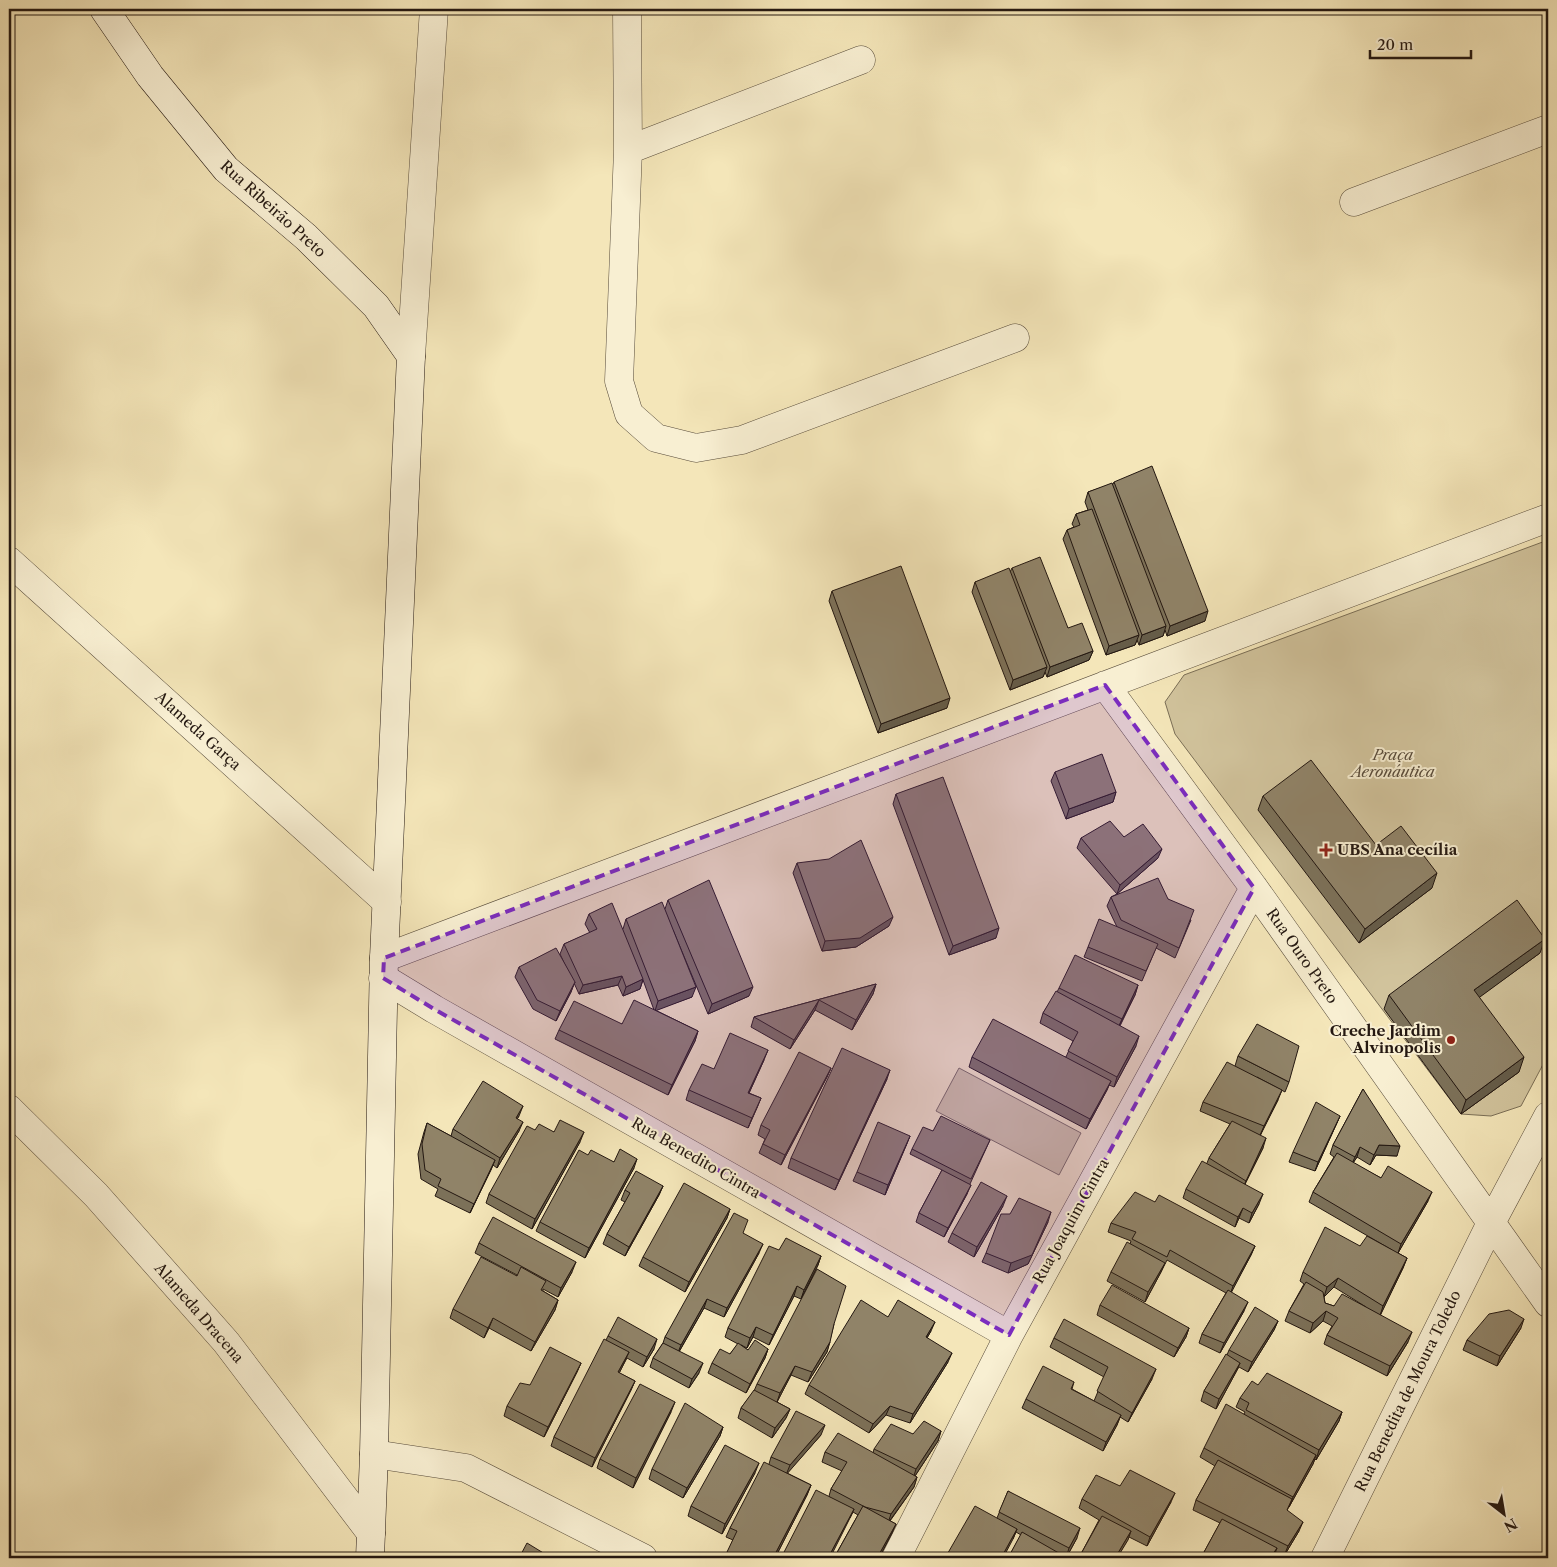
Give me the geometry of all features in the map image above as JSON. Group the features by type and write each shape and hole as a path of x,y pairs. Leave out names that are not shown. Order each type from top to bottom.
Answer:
{"street":[{"name":"Rua Ribeirão Preto","path":"104,9 150,76 226,170 306,237 376,306 412,356"},
{"path":"370,1546 374,1454 384,968 412,356 434,9"},
{"path":"627,9 628,150 619,381 629,414 656,438 696,448 742,440 1015,338"},
{"path":"628,150 861,60"},
{"path":"1354,202 1548,129"},
{"path":"384,968 1106,685 1548,518"},
{"name":"Alameda Garça","path":"9,561 387,902"},
{"name":"Rua Ouro Preto","path":"1106,685 1254,888 1548,1303"},
{"name":"Rua Joaquim Cintra","path":"896,1558 1009,1335 1254,888"},
{"name":"Rua Benedito Cintra","path":"384,968 442,1014 1009,1335"},
{"name":"Alameda Dracena","path":"9,1109 96,1195 226,1342 370,1546"},
{"name":"Rua Benedita de Moura Toledo","path":"1325,1558 1491,1224 1548,1116"},
{"path":"374,1454 466,1468 643,1558"}],"highlighted area":[{"path":"1105,685 1254,888 1009,1335 434,1009 383,978 384,958"}],"green space":[{"name":"Praça Aeronáutica","path":"1548,540 1548,1055 1521,1106 1491,1116 1461,1114 1175,734 1165,702 1184,675"},
{"path":"959,1068 1081,1133 1059,1175 936,1111"}],"building":[{"path":"1152,466 1208,611 1170,626 1114,482"},
{"path":"1112,483 1166,626 1142,635 1088,492"},
{"path":"1092,509 1139,635 1109,646 1067,530 1080,525 1076,514"},
{"path":"1040,557 1068,628 1082,623 1093,651 1050,667 1012,568"},
{"path":"901,566 950,698 881,724 832,591"},
{"path":"1009,568 1047,667 1013,680 975,582"},
{"path":"1102,754 1116,792 1069,809 1055,772"},
{"name":"UBS Ana cecília","path":"1311,760 1376,845 1401,826 1437,873 1365,929 1263,796"},
{"path":"943,777 999,928 953,946 896,794"},
{"path":"1110,821 1124,837 1143,824 1162,849 1120,885 1081,838"},
{"path":"861,840 893,917 860,938 825,941 797,863 829,859"},
{"path":"1158,878 1168,899 1194,910 1179,948 1121,920 1111,897"},
{"path":"709,880 753,987 712,1004 668,900"},
{"name":"Creche Jardim Alvinopolis","path":"1517,900 1545,939 1474,990 1524,1057 1466,1100 1389,995"},
{"path":"662,902 696,987 658,1001 626,919"},
{"path":"612,903 643,979 626,987 622,976 583,985 564,944 597,929 589,914"},
{"path":"1099,919 1158,944 1146,971 1088,947"},
{"path":"556,948 575,982 560,1011 537,1000 519,967"},
{"path":"1075,955 1138,985 1122,1019 1059,988"},
{"path":"876,984 856,1020 819,1000 794,1040 754,1017"},
{"path":"1056,991 1139,1036 1117,1077 1068,1051 1078,1032 1043,1013"},
{"path":"634,1000 698,1031 672,1085 559,1030 574,1001 622,1024"},
{"path":"993,1019 1111,1081 1090,1119 972,1057"},
{"path":"1257,1024 1299,1046 1289,1082 1238,1056"},
{"path":"730,1033 768,1050 748,1093 761,1098 752,1118 689,1090 702,1064 714,1069"},
{"path":"842,1048 890,1070 839,1180 791,1158"},
{"path":"799,1052 831,1068 785,1155 763,1144 770,1130 761,1125"},
{"path":"1227,1062 1282,1090 1264,1126 1203,1102"},
{"path":"483,1081 523,1106 516,1118 523,1122 500,1158 453,1129"},
{"path":"1363,1089 1400,1146 1379,1145 1374,1155 1360,1147 1355,1157 1333,1145"},
{"path":"1316,1102 1340,1116 1318,1162 1293,1152"},
{"path":"941,1116 990,1140 971,1179 912,1149 923,1127 933,1131"},
{"path":"560,1120 584,1132 535,1219 489,1194 527,1126 535,1130 539,1124 554,1132"},
{"path":"1232,1121 1266,1138 1246,1181 1209,1158"},
{"path":"878,1122 910,1136 888,1185 857,1172"},
{"path":"427,1123 495,1160 474,1204 438,1186 441,1179 425,1170 422,1144"},
{"path":"620,1149 637,1159 589,1248 540,1222 579,1150 588,1155 591,1150 614,1162"},
{"path":"1337,1153 1381,1178 1388,1166 1432,1192 1401,1244 1313,1192"},
{"path":"1202,1161 1263,1194 1252,1213 1243,1208 1238,1217 1186,1189"},
{"path":"942,1170 971,1185 948,1228 919,1213"},
{"path":"636,1171 663,1186 629,1247 607,1234 630,1193 625,1190"},
{"path":"981,1182 1007,1196 977,1247 952,1233"},
{"path":"684,1183 730,1209 689,1282 643,1257"},
{"path":"1135,1192 1155,1202 1159,1195 1255,1246 1233,1286 1170,1250 1167,1257 1132,1239 1136,1232 1111,1223"},
{"path":"1019,1198 1051,1212 1032,1255 1011,1263 986,1253 1001,1214 1010,1214"},
{"path":"734,1213 748,1220 743,1233 763,1244 727,1308 707,1299 681,1345 665,1337"},
{"path":"493,1217 576,1262 561,1288 479,1243"},
{"path":"1325,1227 1360,1246 1367,1236 1407,1258 1383,1306 1338,1278 1327,1287 1303,1272"},
{"path":"786,1238 821,1256 804,1290 797,1286 773,1335 756,1327 750,1338 728,1328 769,1246 779,1250"},
{"path":"1127,1242 1165,1263 1148,1292 1111,1272"},
{"path":"481,1257 517,1276 521,1267 546,1281 541,1290 558,1300 535,1342 493,1318 488,1328 453,1309"},
{"path":"817,1269 846,1286 830,1342 812,1372 795,1366 780,1393 757,1384"},
{"path":"1306,1282 1323,1292 1325,1303 1334,1306 1342,1294 1412,1332 1390,1366 1327,1335 1338,1318 1326,1311 1313,1323 1289,1311"},
{"path":"1112,1285 1189,1328 1178,1348 1100,1305"},
{"path":"1228,1290 1248,1302 1224,1343 1202,1334"},
{"path":"861,1300 888,1317 898,1300 935,1322 926,1337 952,1353 913,1414 890,1406 873,1424 809,1385"},
{"path":"1255,1307 1278,1321 1252,1362 1229,1350"},
{"path":"1509,1310 1524,1319 1500,1356 1467,1340 1489,1314"},
{"path":"618,1317 657,1339 647,1357 608,1336"},
{"path":"1064,1319 1156,1369 1132,1413 1097,1391 1108,1367 1054,1338"},
{"path":"604,1339 629,1352 618,1372 635,1381 595,1458 554,1437"},
{"path":"755,1340 768,1349 750,1384 712,1363 720,1349 730,1354 738,1343 748,1350"},
{"path":"663,1343 703,1363 692,1379 653,1358"},
{"path":"550,1347 581,1363 548,1427 507,1406 520,1383 530,1385"},
{"path":"1226,1354 1240,1363 1219,1399 1204,1391"},
{"path":"1043,1366 1074,1382 1071,1389 1121,1415 1106,1442 1026,1399"},
{"path":"1267,1373 1342,1412 1319,1450 1246,1410 1249,1403 1240,1398 1252,1381 1258,1385"},
{"path":"640,1384 675,1402 636,1478 600,1459"},
{"path":"754,1390 790,1409 775,1428 741,1408"},
{"path":"685,1403 723,1427 687,1488 652,1469"},
{"path":"1226,1404 1316,1455 1293,1497 1204,1448"},
{"path":"796,1411 825,1425 790,1465 771,1457"},
{"path":"924,1421 941,1431 916,1469 874,1449 891,1424 913,1434"},
{"path":"838,1433 917,1477 891,1514 865,1507 831,1489 847,1462 825,1452"},
{"path":"725,1445 759,1463 725,1524 691,1506"},
{"path":"1218,1460 1292,1499 1287,1510 1303,1522 1288,1546 1196,1500"},
{"path":"764,1462 811,1485 773,1558 739,1558 727,1552 737,1531 730,1528"},
{"path":"1130,1470 1175,1493 1150,1537 1082,1499 1096,1475 1120,1486"},
{"path":"816,1490 854,1509 828,1558 781,1558"},
{"path":"1008,1491 1080,1528 1069,1548 999,1512"},
{"path":"863,1506 896,1524 877,1558 834,1558"},
{"path":"975,1506 1017,1529 1001,1558 945,1558"},
{"path":"1102,1516 1131,1531 1115,1558 1093,1558 1082,1552"},
{"path":"1222,1519 1277,1548 1270,1558 1211,1558 1203,1554"},
{"path":"1022,1532 1064,1556 1063,1558 1008,1558"},
{"path":"527,1543 545,1554 543,1558 519,1558"}],"place":[{"name":"UBS Ana cecília","path":"1326,850"},
{"name":"Creche Jardim Alvinopolis","path":"1451,1040"}]}
